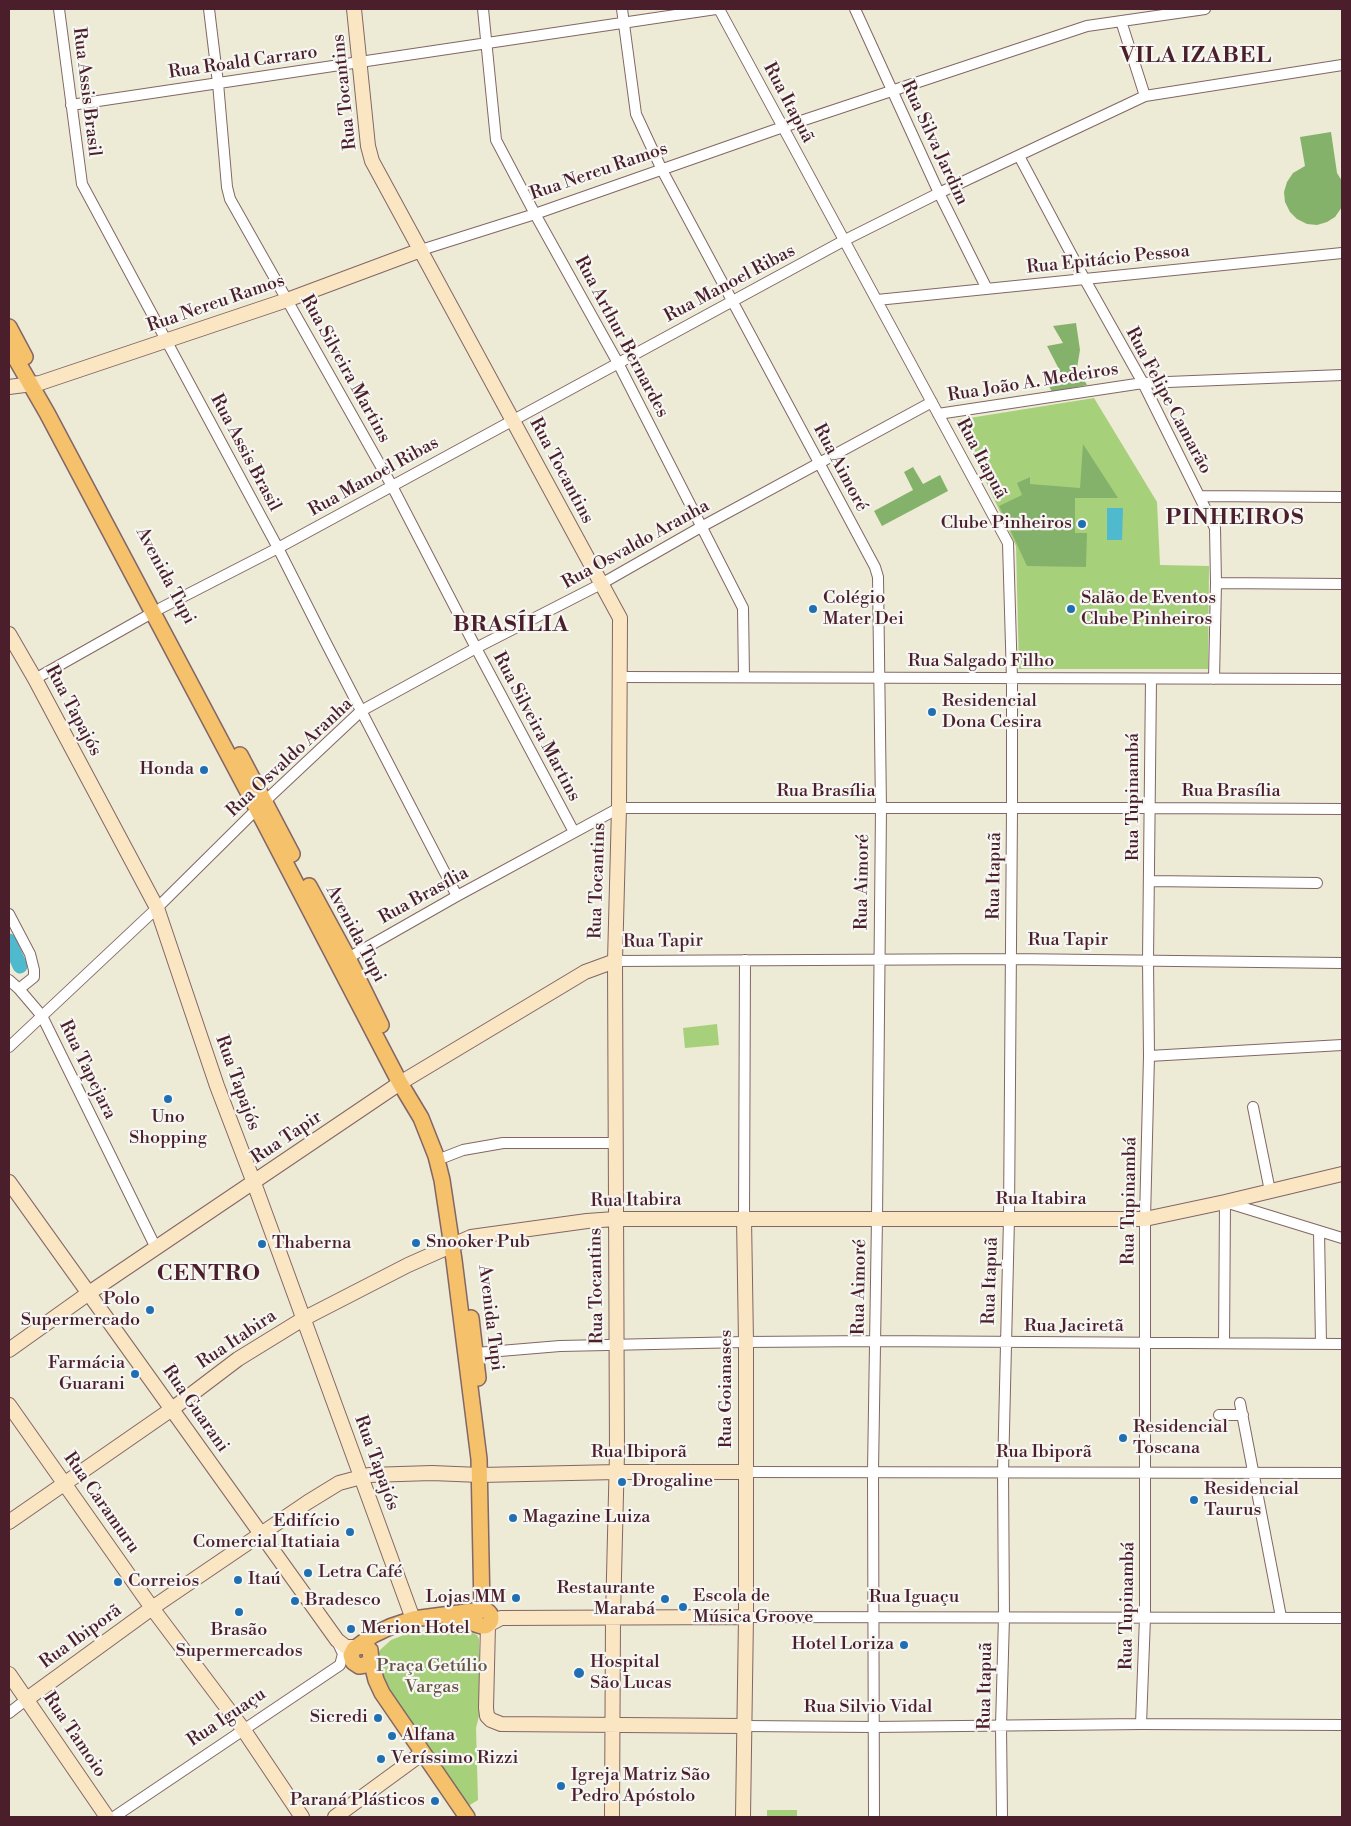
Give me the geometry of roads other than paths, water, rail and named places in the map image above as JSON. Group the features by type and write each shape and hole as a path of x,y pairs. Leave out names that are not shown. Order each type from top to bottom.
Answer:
{"main road":[{"name":"Avenida Tupi","path":"9,327 35,384 261,806 404,1081 433,1125 445,1157 485,1474"},
{"name":"Avenida Tupi","path":"9,347 35,384"},
{"name":"Avenida Tupi","path":"261,806 348,958 421,1118 436,1156 456,1243 476,1354 485,1474 484,1618"},
{"name":"Rua Iguaçu","path":"357,1647 373,1635 412,1619 484,1618"},
{"name":"Rua Iguaçu","path":"366,1660 382,1642 406,1628 455,1621 470,1622 484,1618"},
{"path":"357,1647 363,1646 368,1648 372,1654 366,1660"},
{"path":"366,1660 417,1758 458,1817"},
{"path":"366,1660 382,1693 467,1817"}],"street":[{"name":"Rua Assis Brasil","path":"59,9 82,184 278,548 457,896"},
{"name":"Rua Silveira Martins","path":"209,9 218,83 226,187 230,199 392,486 574,832"},
{"name":"Rua Tocantins","path":"354,9 368,146 372,161 620,618 619,808 615,961 617,1472 613,1617 612,1817"},
{"name":"Rua Arthur Bernardes","path":"483,9 488,43 496,140 618,363 743,608 744,677"},
{"name":"Rua Aimoré","path":"622,9 636,114 662,170 875,567 878,577 880,809 873,1470 874,1817"},
{"name":"Rua Roald Carraro","path":"71,105 718,9"},
{"name":"Rua Itapuã","path":"718,9 1008,543 1012,679 1012,808 1009,1218 1003,1472 1002,1817"},
{"name":"Rua Silva Jardim","path":"855,9 939,193 987,289"},
{"name":"Rua Nereu Ramos","path":"9,387 35,384 287,300 421,250 535,214 783,127 1087,26 1184,10 1205,9"},
{"path":"1121,21 1145,96"},
{"name":"Rua Manoel Ribas","path":"35,679 157,610 278,548 845,240 939,193 1145,96 1342,65"},
{"name":"Rua Felipe Camarão","path":"1019,156 1143,383 1215,528 1214,679"},
{"name":"Rua Epitácio Pessoa","path":"877,300 1342,253"},
{"name":"Rua João A. Medeiros","path":"938,414 1143,383 1342,375"},
{"name":"Rua Osvaldo Aranha","path":"9,1047 157,908 361,711 476,648 601,584 701,527 932,402"},
{"path":"1199,496 1342,497"},
{"path":"1216,583 1342,584"},
{"name":"Rua Tapajós","path":"9,634 157,908 217,1086 362,1477 412,1619"},
{"name":"Rua Salgado Filho","path":"620,677 1342,679"},
{"name":"Rua Tupinambá","path":"1141,1724 1145,1617 1145,1218 1149,1056 1148,960 1151,679"},
{"name":"Rua Brasília","path":"348,958 619,808 1342,810"},
{"path":"1149,881 1317,883"},
{"path":"9,914 30,954 34,970 34,977 19,989"},
{"name":"Rua Tapir","path":"9,1350 89,1293 404,1081 585,972 615,961 1011,959 1342,963"},
{"name":"Rua Goianases","path":"743,1817 746,1617 745,960"},
{"name":"Rua Tapejara","path":"9,980 42,1016 156,1248"},
{"path":"1149,1056 1342,1045"},
{"path":"1253,1107 1270,1190"},
{"path":"445,1157 463,1150 504,1142 616,1143"},
{"name":"Rua Itabira","path":"9,1522 172,1409 238,1360 303,1319 408,1265 471,1237 568,1223 615,1219 1145,1218 1225,1202 1342,1174"},
{"name":"Rua Guarani","path":"9,1182 337,1640"},
{"path":"1224,1343 1225,1202 1342,1238"},
{"path":"1319,1231 1321,1344"},
{"name":"Rua Jaciretã","path":"476,1354 560,1346 746,1342 1342,1344"},
{"path":"1240,1403 1281,1617"},
{"name":"Rua Caramuru","path":"9,1405 152,1608 243,1729 302,1817"},
{"path":"1219,1415 1243,1415"},
{"name":"Rua Ibiporã","path":"9,1713 152,1608 308,1502 339,1483 362,1477 432,1473 873,1470 1342,1473"},
{"name":"Rua Iguaçu","path":"484,1618 874,1616 1342,1618"},
{"name":"Rua Silvio Vidal","path":"484,1618 487,1716 501,1724 874,1727 1141,1724 1342,1725"},
{"path":"337,1640 346,1647 357,1647"},
{"path":"337,1640 342,1654 340,1665 366,1660"},
{"name":"Rua Iguaçu","path":"114,1817 340,1665"},
{"name":"Rua Tamoio","path":"9,1674 28,1699 107,1817"},
{"path":"335,1817 417,1758"}],"water":[{"path":"1107,508 1123,508 1122,540 1107,540"}],"waterway":[{"path":"9,941 20,966"}],"place":[{"name":"Clube Pinheiros","path":"1082,524"},
{"name":"Colégio Mater Dei","path":"813,609"},
{"name":"Salão de Eventos Clube Pinheiros","path":"1071,609"},
{"name":"Residencial Dona Cesira","path":"932,712"},
{"name":"Honda","path":"204,770"},
{"name":"Uno Shopping","path":"168,1099"},
{"name":"Snooker Pub","path":"416,1243"},
{"name":"Thaberna","path":"262,1244"},
{"name":"Polo Supermercado","path":"150,1310"},
{"name":"Farmácia Guarani","path":"135,1374"},
{"name":"Residencial Toscana","path":"1123,1438"},
{"name":"Drogaline","path":"622,1482"},
{"name":"Residencial Taurus","path":"1194,1500"},
{"name":"Magazine Luiza","path":"513,1518"},
{"name":"Edifício Comercial Itatiaia","path":"350,1532"},
{"name":"Letra Café","path":"308,1573"},
{"name":"Itaú","path":"238,1580"},
{"name":"Correios","path":"118,1582"},
{"name":"Lojas MM","path":"516,1598"},
{"name":"Restaurante Marabá","path":"665,1599"},
{"name":"Bradesco","path":"295,1601"},
{"name":"Escola de Música Groove","path":"683,1607"},
{"name":"Brasão Supermercados","path":"239,1612"},
{"name":"Merion Hotel","path":"351,1629"},
{"name":"Hotel Loriza","path":"904,1645"},
{"name":"Hospital São Lucas","path":"579,1673"},
{"name":"Sicredi","path":"378,1718"},
{"name":"Alfana","path":"392,1736"},
{"name":"Veríssimo Rizzi","path":"381,1759"},
{"name":"Igreja Matriz São Pedro Apóstolo","path":"561,1786"},
{"name":"Paraná Plásticos","path":"435,1801"}],"district":[{"name":"VILA IZABEL","path":"1196,57"},
{"name":"PINHEIROS","path":"1235,519"},
{"name":"BRASÍLIA","path":"511,626"},
{"name":"CENTRO","path":"209,1275"}],"park label":[{"name":"Praça Getúlio Vargas","path":"432,1677"}]}
